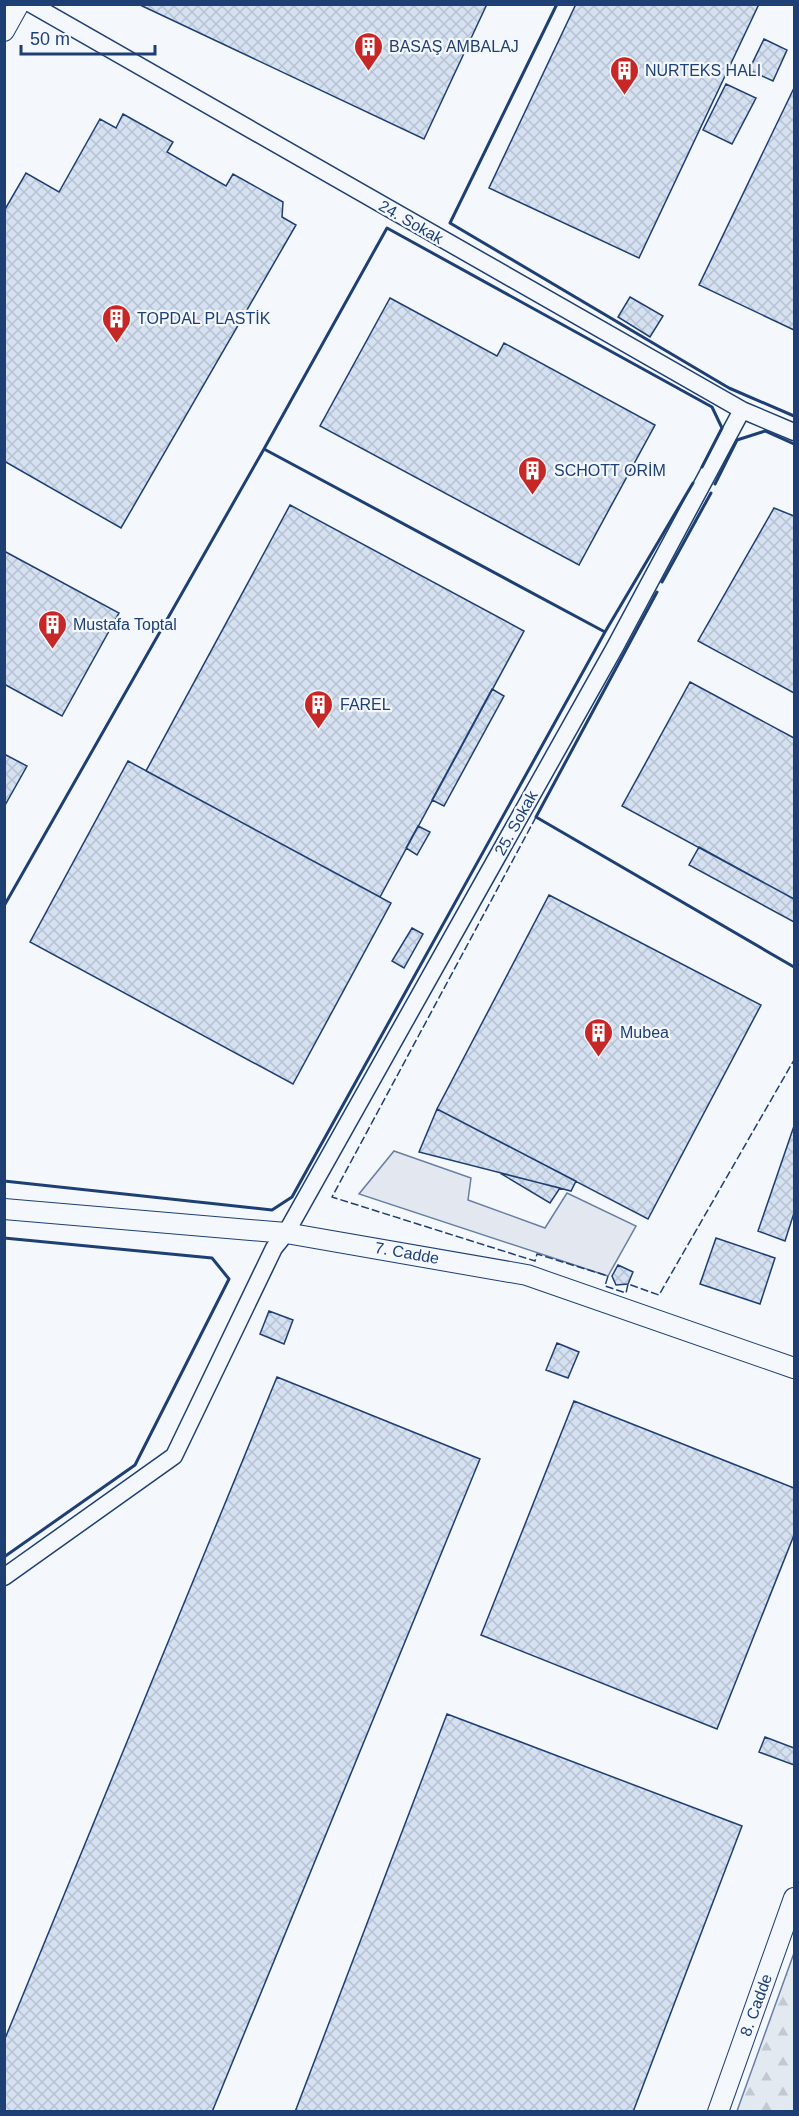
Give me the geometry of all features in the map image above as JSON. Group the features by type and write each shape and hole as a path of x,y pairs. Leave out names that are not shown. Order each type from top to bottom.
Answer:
{"street":[{"path":"4,31 19,4"},
{"name":"24. Sokak","path":"31,4 742,410 795,432"},
{"name":"25. Sokak","path":"4,1577 174,1456 274,1248 286,1233 615,646 742,410"},
{"name":"7. Cadde","path":"4,1209 286,1233 527,1275 795,1368"},
{"name":"8. Cadde","path":"718,2112 795,1898"}],"green space":[{"path":"794,1953 794,2111 737,2111"}],"shaded area":[{"path":"394,1151 471,1178 468,1200 545,1228 567,1193 636,1226 608,1276 359,1194"}],"building":[{"name":"BASAŞ AMBALAJ","path":"138,4 487,4 424,139"},
{"name":"NURTEKS HALI","path":"576,4 759,4 639,258 489,188"},
{"path":"764,39 787,50 773,81 749,70"},
{"path":"726,84 756,98 732,144 703,130"},
{"name":"NURTEKS HALI","path":"794,88 794,330 699,285"},
{"name":"TOPDAL PLASTİK","path":"123,114 173,142 167,152 226,186 233,174 283,202 282,217 296,225 121,528 4,461 4,211 26,173 59,192 100,119 116,128"},
{"path":"630,297 663,316 650,337 618,317"},
{"name":"SCHOTT ORİM","path":"390,298 497,356 504,343 655,425 579,565 320,426"},
{"name":"FAREL","path":"290,505 524,631 380,897 146,771"},
{"path":"774,508 794,516 794,693 698,641"},
{"name":"Mustafa Toptal","path":"4,551 119,613 62,716 4,684"},
{"path":"690,682 794,738 794,899 622,806"},
{"path":"492,689 504,696 444,806 432,800"},
{"path":"4,754 27,766 4,807"},
{"path":"128,761 391,903 293,1084 30,942"},
{"path":"418,826 430,832 417,855 406,848"},
{"path":"699,847 794,899 794,922 689,865"},
{"name":"Mubea","path":"549,895 761,1005 648,1219 437,1109"},
{"path":"412,928 423,934 404,968 392,961"},
{"path":"437,1109 576,1181 571,1191 419,1152"},
{"path":"794,1126 794,1213 785,1241 758,1231"},
{"path":"500,1173 560,1188 550,1203"},
{"path":"716,1238 775,1258 760,1304 700,1284"},
{"path":"618,1265 633,1272 628,1284 616,1285 612,1276"},
{"path":"269,1311 293,1320 284,1344 260,1334"},
{"path":"557,1343 579,1352 568,1378 546,1370"},
{"path":"277,1377 480,1459 212,2112 4,2112 4,2041"},
{"path":"574,1401 794,1488 794,1535 717,1729 481,1635"},
{"path":"447,1714 742,1826 633,2112 295,2112"},
{"path":"765,1737 794,1748 794,1765 759,1752"}],"fence":[{"path":"536,817 332,1197 535,1261 537,1254 608,1276 605,1286 626,1293 628,1284 659,1295 794,1060"}],"wall":[{"path":"557,4 450,223 729,388 794,416"},
{"path":"693,483 605,632 264,449 387,228 712,407 722,428 702,467"},
{"path":"715,484 737,440 765,431 794,444"},
{"path":"4,906 264,449"},
{"path":"662,582 711,493"},
{"path":"657,592 536,817 794,967"},
{"path":"4,1181 272,1210 292,1197 605,632"},
{"path":"4,1238 212,1258 229,1279 135,1465 4,1557"}],"place":[{"name":"BASAŞ AMBALAJ","path":"368,72"},
{"name":"NURTEKS HALI","path":"624,96"},
{"name":"TOPDAL PLASTİK","path":"116,344"},
{"name":"SCHOTT ORİM","path":"533,496"},
{"name":"Mustafa Toptal","path":"52,650"},
{"name":"FAREL","path":"319,730"},
{"name":"Mubea","path":"599,1058"}]}
